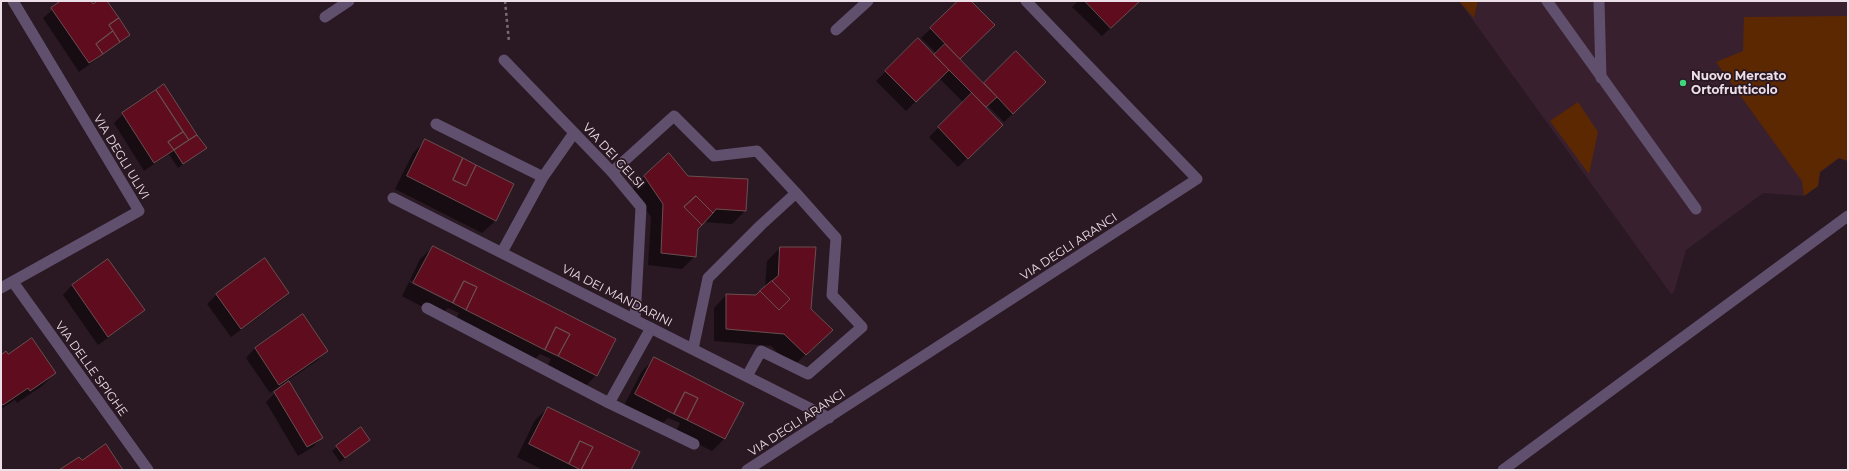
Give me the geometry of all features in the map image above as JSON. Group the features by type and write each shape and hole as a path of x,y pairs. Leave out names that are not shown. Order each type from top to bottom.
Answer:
{"street":[{"name":"VIA DEGLI ULIVI","path":"1,288 139,211 13,1"},
{"path":"325,16 349,1"},
{"path":"836,30 868,1"},
{"name":"VIA DEGLI ARANCI","path":"747,470 1197,179 1026,1"},
{"path":"1547,1 1696,209"},
{"path":"1599,1 1601,78"},
{"name":"VIA DEI GELSI","path":"504,60 612,172 641,207 635,320"},
{"path":"612,172 674,116 714,156 757,151 836,238 832,295 862,327 808,374 761,351 746,376"},
{"path":"436,124 543,176"},
{"path":"502,252 543,176 574,133"},
{"path":"693,349 708,278 761,225 796,194"},
{"name":"VIA DEI MANDARINI","path":"393,198 829,418"},
{"path":"1503,470 1848,216"},
{"name":"VIA DELLE SPIGHE","path":"13,282 148,470"},
{"path":"427,308 609,403 694,444"},
{"path":"609,403 651,328"}],"path":[{"path":"504,60 509,41 505,1"}],"shaded area":[{"name":"Nuovo Mercato Ortofrutticolo","path":"1459,1 1848,1 1848,161 1839,158 1820,172 1818,186 1804,196 1763,193 1686,250 1674,292 1671,294"},
{"path":"1459,1 1478,1 1474,18"},
{"path":"1848,16 1848,161 1839,158 1820,172 1818,186 1804,196 1802,181 1716,62 1743,51 1744,17"},
{"path":"1578,102 1598,132 1589,174 1550,121"}],"building":[{"path":"61,1 91,1 93,4 97,1 107,1 119,18 109,25 113,31 96,44 103,54 89,63 51,8"},
{"path":"958,1 971,1 995,25 960,59 930,28"},
{"path":"1085,1 1140,1 1111,28"},
{"path":"119,18 130,35 120,42 109,25"},
{"path":"113,31 120,42 103,54 96,44"},
{"path":"918,38 949,70 916,102 885,71"},
{"path":"945,44 997,97 986,107 934,55"},
{"path":"1016,51 1046,82 1013,114 984,83"},
{"path":"164,84 197,135 189,140 156,90"},
{"path":"156,90 183,132 168,142 174,150 154,163 122,113"},
{"path":"972,93 1003,125 968,159 938,127"},
{"path":"183,132 189,140 174,150 168,142"},
{"path":"197,135 207,148 183,164 174,150"},
{"path":"425,139 463,158 453,180 466,186 476,165 514,184 496,221 407,176"},
{"path":"669,153 688,176 748,179 746,211 716,209 713,213 696,196 684,207 702,225 698,229 696,257 661,253 663,204 644,176"},
{"path":"463,158 476,165 466,186 453,180"},
{"path":"696,196 713,213 702,225 684,207"},
{"path":"433,246 616,339 597,376 558,356 570,334 556,327 545,350 466,310 477,287 464,281 453,303 413,283"},
{"path":"780,247 816,247 811,309 833,330 806,355 784,334 726,329 726,294 756,295 760,291 779,310 790,299 772,281 778,276"},
{"path":"265,258 289,293 241,329 216,294"},
{"path":"108,259 145,310 108,337 72,285"},
{"path":"464,281 477,287 466,310 453,303"},
{"path":"772,281 790,299 779,310 760,291"},
{"path":"303,314 328,351 279,385 255,348"},
{"path":"556,327 570,334 558,356 545,350"},
{"path":"32,338 56,373 30,391 28,388 3,405 1,403 1,355 6,351 8,354"},
{"path":"654,357 744,403 725,439 687,420 698,398 685,392 674,414 635,394"},
{"path":"289,381 323,438 307,447 274,392"},
{"path":"685,392 698,398 687,420 674,414"},
{"path":"548,407 640,452 631,470 581,470 593,447 580,441 569,464 529,444"},
{"path":"361,427 370,440 345,458 336,446"},
{"path":"580,441 593,447 581,470 569,464"},
{"path":"106,444 123,470 59,470 79,457 82,460"}],"place":[{"name":"Nuovo Mercato Ortofrutticolo","path":"1683,83"}]}
